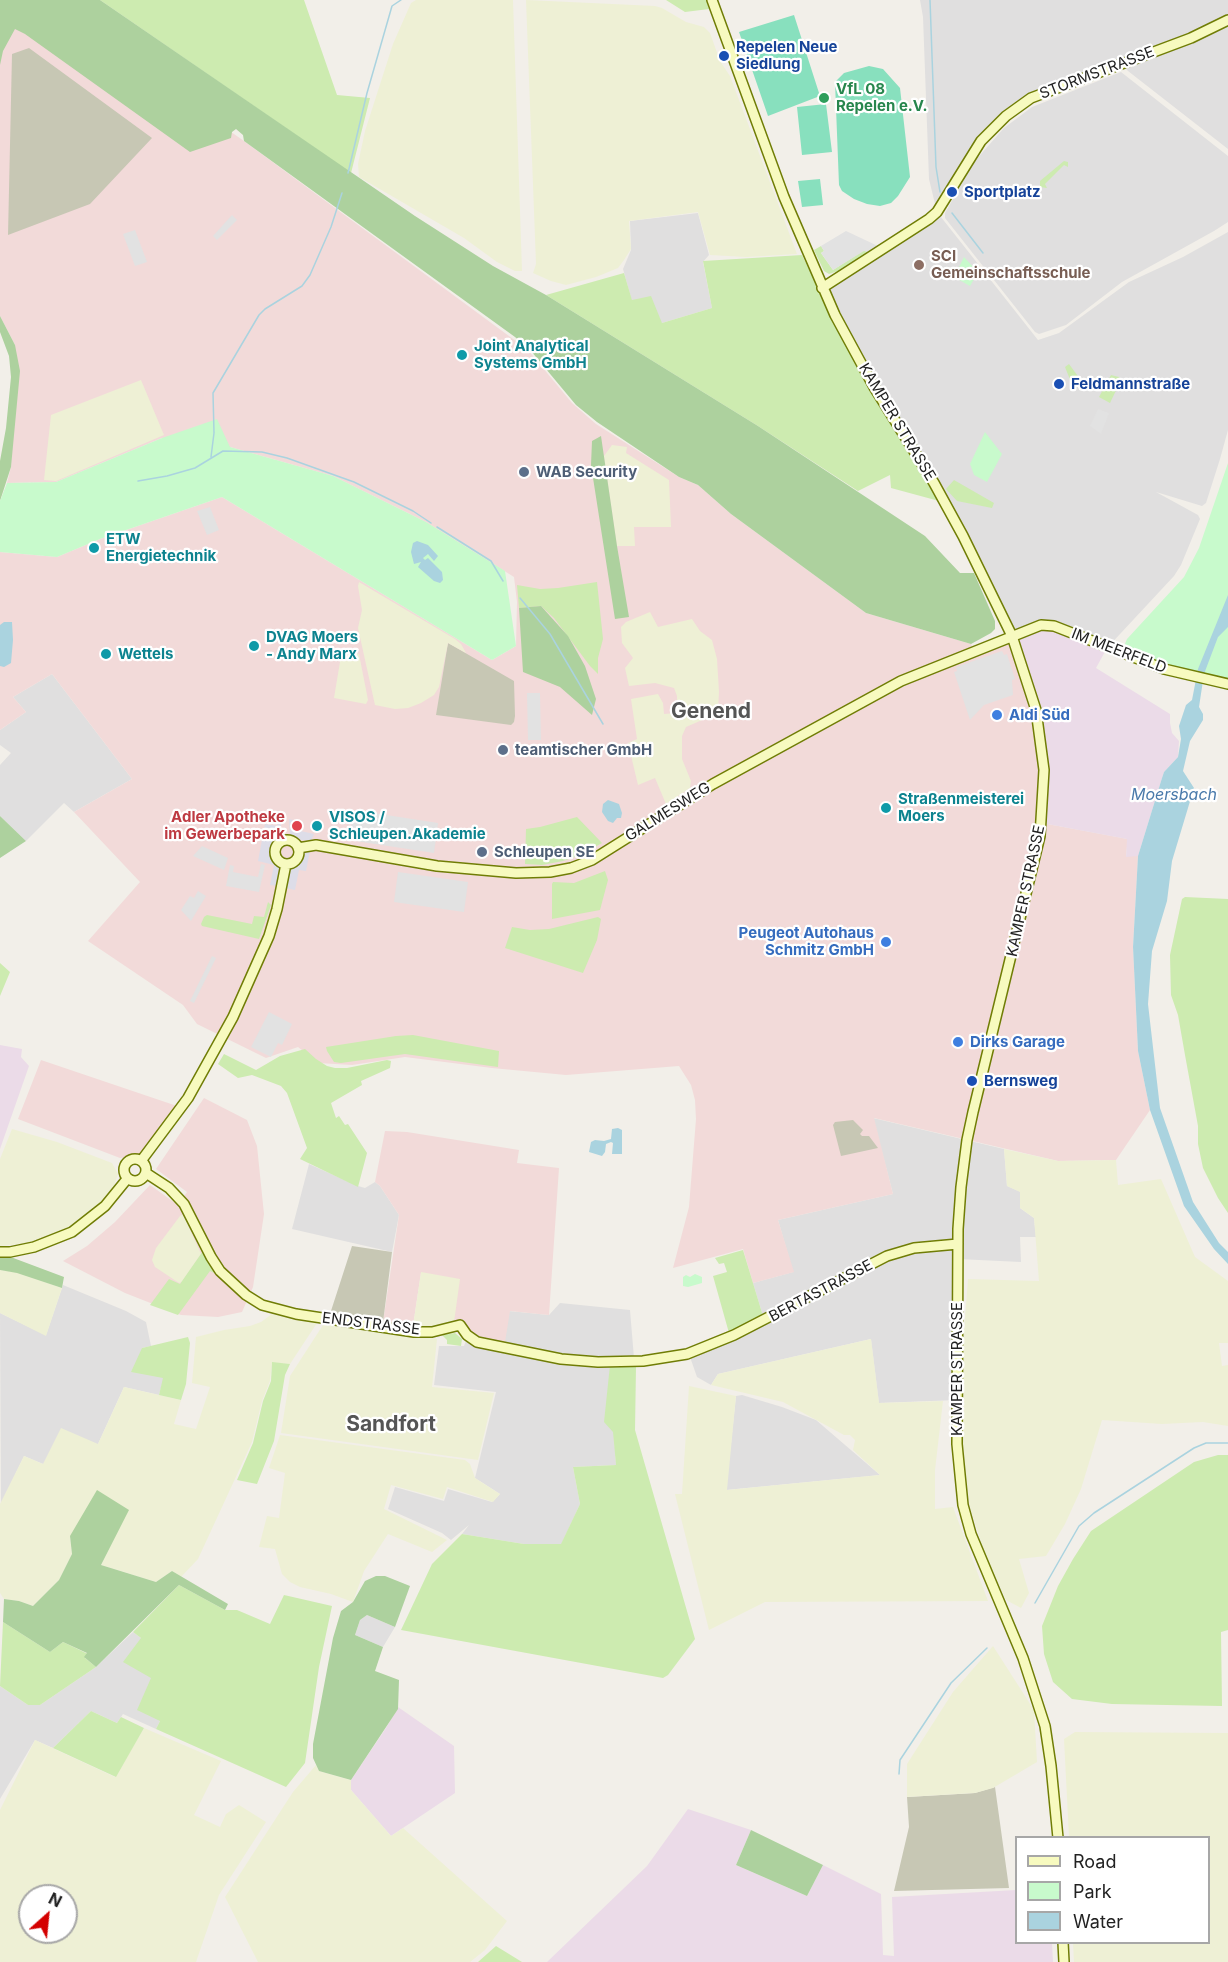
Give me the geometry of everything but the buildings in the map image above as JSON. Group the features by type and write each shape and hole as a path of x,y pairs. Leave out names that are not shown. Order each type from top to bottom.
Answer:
{"street":[{"name":"KAMPER STRASSE","path":"712,0 784,197 822,288 874,387 945,502 1012,636 1036,710 1044,770 1040,836 967,1140 961,1187 958,1244 957,1444 963,1505 971,1534 1023,1658 1045,1726 1058,1836"},
{"name":"STORMSTRASSE","path":"822,288 911,232 937,212 981,141 1006,116 1031,98 1191,38 1228,20"},
{"name":"IM MEERFELD","path":"1012,636 1033,627 1049,625 1153,665 1193,677 1228,684"},
{"name":"GALMESWEG","path":"298,848 316,845 437,866 516,873 571,868 592,860 723,778 901,681 1012,636"},
{"path":"285,840 291,841 298,848 296,860 286,864 280,862 276,855 278,844 285,840"},
{"path":"141,1161 188,1098 233,1017 268,936 277,909 286,864"},
{"path":"135,1159 141,1161 146,1173 140,1180 127,1179 124,1173 126,1163 135,1159"},
{"name":"ENDSTRASSE","path":"146,1173 169,1188 184,1204 220,1271 246,1295 262,1305 296,1314 414,1332 432,1332 460,1325 467,1335 477,1342 561,1359 622,1362 687,1354"},
{"path":"0,1252 34,1247 72,1232 105,1206 127,1179"},
{"name":"BERTASTRASSE","path":"687,1354 753,1326 887,1256 914,1248 958,1244"},
{"path":"1063,1944 1064,1962"}],"shaded area":[{"path":"0,0 52,7 244,141 528,350 572,403 596,424 679,477 698,485 731,514 866,613 971,644 974,652 1011,637 1018,651 1042,756 1042,823 1128,839 1126,856 1138,856 1133,947 1138,1051 1150,1110 1116,1160 1058,1161 874,1118 893,1194 778,1220 794,1272 753,1283 743,1249 673,1268 689,1207 696,1119 691,1085 679,1066 566,1075 405,1057 352,1065 318,1063 298,1047 266,1058 197,1024 183,1005 88,941 140,882 74,812 132,779 52,674 13,697 26,712 0,730 0,552 57,557 100,539 222,497 492,660 516,646 517,602 514,577 426,522 333,476 230,447 162,438 56,482 7,483 11,467 15,345 0,316"},
{"path":"416,0 513,0 522,271 515,271 497,262 464,238 359,177 358,164 365,131 393,44 411,3"},
{"path":"526,0 655,6 686,22 704,27 710,33 720,61 730,76 797,254 746,257 710,255 698,212 629,221 631,249 618,268 596,277 566,285 533,273 536,264"},
{"path":"920,0 1228,0 1228,149 1122,64 1031,98 997,125 937,212 929,179 923,17"},
{"path":"29,48 152,138 90,204 8,235 12,54"},
{"path":"1121,72 1228,156 1228,222 1122,282 1066,325 1039,334 1035,332 945,218 945,213 974,162 1004,128 1032,107"},
{"path":"937,212 1038,340 1059,333 1129,282 1183,257 1228,232 1228,430 1220,459 1206,503 1202,506 1156,492 1198,515 1200,519 1181,565 1174,576 1107,648 1011,637 963,536 822,288"},
{"path":"698,213 709,255 703,262 712,308 662,323 632,301 623,269 631,250 630,221"},
{"path":"232,215 237,220 217,240 213,236"},
{"path":"135,230 147,262 135,266 123,234"},
{"path":"846,231 880,247 871,253 864,251 833,270 821,253 824,251 821,246"},
{"path":"141,380 164,435 56,481 44,480 51,415"},
{"path":"1098,409 1109,413 1101,434 1090,426"},
{"path":"612,445 627,447 626,453 669,480 671,527 634,527 635,546 617,546 604,456"},
{"path":"210,507 219,530 207,535 197,511"},
{"path":"359,582 455,639 466,653 448,643 439,687 434,695 421,703 408,708 395,709 375,705 358,628 362,610"},
{"path":"650,612 658,627 692,619 700,631 712,640 717,659 718,710 709,717 686,727 682,736 682,759 691,781 690,788 666,804 655,778 638,785 628,743 637,739 631,699 658,694 663,703 664,714 677,713 677,696 674,688 655,683 629,686 625,668 633,658 622,643 621,627 626,622"},
{"path":"1048,625 1107,648 1096,668 1170,714 1172,733 1179,741 1178,757 1164,772 1138,856 1126,857 1127,839 1042,823 1043,794 1036,710 1011,637"},
{"path":"448,643 514,681 515,716 511,725 436,715"},
{"path":"342,650 359,654 368,700 366,704 334,698"},
{"path":"1002,651 1004,655 1007,654 1015,679 1012,680 1013,695 984,705 970,720 954,672 957,671 956,667"},
{"path":"52,674 132,779 74,812 64,803 26,841 0,816 0,765 11,753 0,745 0,730 26,712 13,697"},
{"path":"527,693 540,693 541,740 528,740"},
{"path":"354,810 438,823 434,853 349,840"},
{"path":"279,818 282,818 279,838 273,846 272,853 279,865 278,886 270,885 274,865 258,861 265,824 277,826"},
{"path":"289,819 293,820 292,829 314,834 311,841 294,839 290,835"},
{"path":"202,846 228,858 224,870 193,856"},
{"path":"307,850 310,851 306,871 299,870 295,890 285,888 290,867"},
{"path":"261,864 265,865 259,892 226,886 230,865 234,866 233,872 258,877"},
{"path":"398,872 468,882 464,912 394,902"},
{"path":"198,891 206,896 191,921 181,910 190,896 194,898"},
{"path":"212,956 216,958 194,1003 190,1001"},
{"path":"269,1012 292,1024 282,1045 278,1043 271,1057 251,1047"},
{"path":"0,1045 22,1049 21,1057 29,1066 0,1149"},
{"path":"41,1060 177,1106 141,1155 120,1158 18,1119"},
{"path":"204,1098 247,1120 257,1146 264,1214 253,1287 242,1312 218,1317 181,1315 125,1293 63,1261 87,1246 115,1222 150,1185 178,1205 187,1192 156,1169"},
{"path":"873,1118 1004,1149 1007,1186 1021,1192 1020,1208 1034,1218 1036,1237 1020,1237 1021,1262 958,1259 957,1400 879,1403 871,1339 718,1374 711,1385 697,1377 690,1357 763,1316 753,1283 793,1272 778,1220 893,1194"},
{"path":"853,1120 863,1130 860,1134 869,1136 878,1148 841,1156 833,1125 835,1122"},
{"path":"12,1129 57,1142 112,1163 118,1174 113,1188 98,1206 71,1227 31,1243 0,1246 0,1159"},
{"path":"385,1131 407,1132 519,1150 517,1163 559,1168 549,1315 510,1311 505,1342 475,1337 454,1322 421,1273 413,1326 383,1322 399,1215 375,1182"},
{"path":"1004,1149 1058,1161 1116,1160 1118,1185 1161,1179 1195,1257 1228,1281 1228,1343 1219,1343 1222,1366 1228,1365 1228,1426 1203,1422 1162,1424 1102,1420 1081,1489 1065,1524 1046,1556 1019,1559 1029,1593 1021,1608 1006,1600 985,1555 969,1504 963,1465 963,1344 968,1279 1039,1281 1034,1218 1020,1208 1020,1192 1007,1186"},
{"path":"309,1164 358,1186 365,1188 375,1182 380,1186 399,1215 392,1252 292,1229"},
{"path":"183,1214 201,1254 179,1283 155,1267 152,1260 156,1248"},
{"path":"352,1246 392,1252 383,1322 330,1314"},
{"path":"0,1270 17,1272 62,1288 46,1336 0,1313"},
{"path":"421,1272 460,1279 454,1322 430,1327 413,1326"},
{"path":"63,1285 126,1311 146,1322 151,1346 142,1348 164,1378 159,1395 124,1387 98,1444 43,1464 24,1456 1,1504 0,1313 46,1335"},
{"path":"560,1303 630,1310 634,1358 610,1365 616,1465 573,1467 580,1504 561,1545 524,1544 462,1534 469,1525 451,1540 442,1533 388,1509 395,1487 444,1501 448,1489 492,1502 500,1494 475,1478 496,1392 434,1385 439,1346 464,1346 469,1333 509,1311 549,1315"},
{"path":"272,1314 317,1323 290,1364 272,1363 270,1381 262,1401 252,1442 198,1559 181,1577 172,1571 156,1582 101,1565 128,1510 70,1536 72,1554 59,1580 33,1606 4,1599 0,1593 0,1504 24,1456 43,1464 61,1428 98,1444 124,1387 181,1400 174,1424 196,1429 210,1387 192,1383 196,1337 250,1326"},
{"path":"323,1325 437,1339 432,1387 494,1393 478,1460 281,1433 290,1376"},
{"path":"871,1339 879,1403 943,1401 935,1470 935,1509 953,1507 988,1601 765,1602 709,1630 675,1494 682,1494 689,1386 736,1396 727,1490 880,1475 853,1450 855,1440 850,1435 844,1435 783,1402 711,1385 718,1374"},
{"path":"742,1395 816,1420 880,1475 726,1490 736,1396"},
{"path":"280,1435 465,1460 470,1464 475,1478 500,1494 493,1502 447,1487 443,1499 391,1485 384,1509 447,1540 432,1552 388,1534 364,1571 353,1602 290,1582 282,1574 275,1549 259,1547 267,1516 279,1518 285,1473 269,1468"},
{"path":"367,1615 395,1627 383,1647 355,1635 360,1620"},
{"path":"133,1632 141,1638 152,1679 160,1721 156,1729 123,1714 117,1723 91,1711 53,1748 35,1740 0,1799 0,1686 28,1705 40,1705 96,1667"},
{"path":"993,1646 1034,1710 1037,1762 993,1788 975,1793 907,1797 907,1764 953,1692"},
{"path":"398,1707 454,1746 455,1793 391,1836 351,1790 351,1780"},
{"path":"144,1728 221,1761 194,1815 220,1827 226,1814 239,1805 266,1822 219,1895 196,1962 0,1962 0,1810 35,1740 115,1777"},
{"path":"1075,1732 1228,1733 1228,1962 1074,1962 1073,1944 1210,1944 1210,1836 1069,1836 1064,1739"},
{"path":"316,1765 319,1771 351,1780 351,1790 391,1836 403,1828 507,1921 485,1950 470,1962 258,1962 225,1897 293,1792"},
{"path":"995,1787 1009,1888 894,1891 909,1827 907,1797 975,1793"},
{"path":"688,1809 751,1830 736,1865 807,1896 823,1865 881,1894 883,1955 894,1956 892,1897 1015,1890 1015,1944 1052,1944 1053,1962 547,1962 647,1866"}],"green space":[{"path":"0,0 100,0 415,216 493,266 546,295 758,426 925,536 960,573 974,573 995,621 995,629 971,644 866,613 731,514 698,485 679,477 597,422 576,405 531,351 515,337 244,141 243,135 236,129 232,132 231,138 190,152 15,29 3,51 0,65"},
{"path":"100,0 304,0 337,95 370,98 351,173"},
{"path":"666,0 706,0 709,9 685,12"},
{"path":"794,15 820,96 768,116 739,32"},
{"path":"869,66 883,69 900,88 910,177 891,203 880,206 854,199 842,191 839,185 835,82 844,73"},
{"path":"826,104 832,152 802,155 797,107"},
{"path":"1064,161 1068,162 1068,167 1064,165 1045,184 1047,188 1040,187 1040,181"},
{"path":"820,179 823,205 802,207 798,181"},
{"path":"821,246 824,251 821,253 833,270 864,250 871,253 844,269 829,274 824,271 814,250"},
{"path":"802,255 859,371 939,501 891,488 890,475 858,491 758,426 546,295 624,273 632,300 651,296 662,323 712,308 703,261"},
{"path":"964,257 978,272 970,286 954,277"},
{"path":"0,316 15,345 20,371 11,467 0,501 0,461 11,377 9,356 0,332"},
{"path":"1069,364 1080,379 1075,388 1065,367"},
{"path":"1111,375 1121,380 1110,403 1099,397"},
{"path":"217,419 230,447 333,476 426,522 505,571 516,646 492,660 222,497 100,539 57,557 0,552 0,501 7,483 56,482 162,438"},
{"path":"985,432 1002,454 987,482 974,475 970,464"},
{"path":"601,436 629,617 615,619 591,465 592,441"},
{"path":"1228,463 1228,683 1197,676 1126,651 1124,646 1127,639 1184,577 1199,548"},
{"path":"954,480 994,503 992,508 957,501 946,489"},
{"path":"597,582 603,639 598,658 598,674 554,618 541,606 519,608 517,585 540,589"},
{"path":"541,606 568,636 585,666 596,699 592,715 560,687 523,672 519,608"},
{"path":"0,816 26,841 0,858"},
{"path":"577,817 602,843 581,855 563,861 542,865 525,864 526,829"},
{"path":"605,871 608,880 600,910 552,919 553,882 574,883"},
{"path":"1185,897 1228,899 1228,1213 1203,1168 1198,1144 1198,1126 1178,1015 1171,995 1170,955 1182,899"},
{"path":"268,902 271,905 259,939 201,924 207,915 252,924 254,916 264,917"},
{"path":"598,917 601,919 597,940 583,973 505,948 512,927 530,930 549,929"},
{"path":"0,963 10,972 0,996"},
{"path":"413,1035 499,1051 498,1067 405,1054 341,1063 334,1062 326,1047"},
{"path":"305,1049 327,1066 335,1068 391,1061 390,1068 361,1081 362,1085 331,1103 336,1118 339,1116 345,1125 348,1124 367,1153 358,1187 300,1159 307,1148 287,1093 281,1086 252,1075 238,1078 218,1064 224,1054 256,1070 280,1056"},
{"path":"743,1250 763,1316 729,1333 713,1276 727,1272 724,1263 719,1264 715,1258"},
{"path":"203,1251 216,1271 214,1273 210,1271 178,1315 150,1305 169,1279 180,1284"},
{"path":"0,1253 64,1277 62,1288 17,1273 0,1270"},
{"path":"695,1274 702,1277 702,1283 683,1286 683,1277"},
{"path":"455,1333 462,1339 461,1346 447,1344 447,1340 442,1335"},
{"path":"188,1337 190,1343 186,1384 181,1400 159,1395 163,1378 131,1372 142,1348"},
{"path":"272,1362 290,1364 285,1375 274,1441 257,1484 237,1480 253,1443 263,1401 271,1381"},
{"path":"610,1365 636,1367 635,1430 695,1639 668,1675 663,1678 401,1630 432,1564 462,1534 524,1544 561,1544 580,1504 573,1467 616,1465 613,1432 604,1422"},
{"path":"1218,1455 1228,1455 1228,1630 1221,1632 1222,1706 1112,1704 1072,1699 1053,1682 1044,1654 1042,1626 1058,1586 1073,1559 1091,1531 1194,1462"},
{"path":"97,1490 129,1510 101,1565 156,1582 172,1571 228,1604 225,1610 179,1585 96,1667 84,1657 87,1653 63,1642 50,1652 3,1622 4,1599 33,1606 59,1580 72,1554 70,1536"},
{"path":"376,1576 385,1576 410,1586 395,1627 367,1615 360,1620 355,1635 383,1647 375,1671 399,1680 398,1709 351,1780 319,1771 313,1758 313,1744 333,1638 341,1611 353,1602 365,1581"},
{"path":"179,1585 225,1610 237,1610 270,1624 284,1595 332,1606 319,1667 305,1763 286,1787 156,1729 160,1721 137,1710 151,1678 123,1662 141,1638 133,1632"},
{"path":"3,1622 50,1652 63,1642 88,1654 85,1658 96,1667 40,1705 28,1705 0,1686"},
{"path":"91,1711 117,1723 121,1717 144,1728 116,1777 53,1748"},
{"path":"751,1830 823,1865 807,1896 736,1865"},
{"path":"496,1946 522,1962 478,1962"}],"water":[{"path":"417,541 428,545 438,556 434,561 428,554 423,558 425,560 428,558 442,572 443,580 440,583 434,581 418,567 421,562 414,564 411,552 413,543"},
{"name":"Moersbach","path":"1228,595 1228,627 1218,637 1204,674 1199,707 1203,720 1190,741 1183,771 1194,788 1172,861 1167,901 1152,951 1148,1004 1160,1108 1193,1202 1219,1243 1228,1252 1228,1264 1214,1249 1184,1206 1150,1110 1138,1051 1133,947 1138,856 1164,772 1178,757 1181,739 1179,726 1186,705 1192,700 1198,669"},
{"path":"4,622 12,622 13,640 11,663 4,667 0,666 0,625"},
{"path":"608,800 619,804 622,813 621,818 617,818 613,823 608,821 602,812 603,804"},
{"path":"612,1129 622,1130 622,1154 612,1154 613,1143 611,1142 606,1144 602,1156 589,1152 591,1142 611,1139"}],"waterway":[{"path":"348,173 367,93 392,6 401,0"},
{"path":"930,0 936,167 940,192"},
{"path":"211,457 214,433 213,393 259,315 302,286 310,275 331,227 342,193"},
{"path":"952,213 983,253"},
{"path":"138,481 195,468 223,451 262,452 287,458 354,482 413,511 431,523"},
{"path":"437,527 491,561 503,581"},
{"path":"520,598 550,634 603,724"},
{"path":"1035,1603 1079,1526 1094,1513 1194,1448 1206,1443 1228,1443"},
{"path":"899,1774 900,1760 951,1683 987,1648"}],"place":[{"name":"Repelen Neue Siedlung","path":"724,56"},
{"name":"VfL 08 Repelen e.V.","path":"824,98"},
{"name":"Sportplatz","path":"952,192"},
{"name":"SCI Gemeinschaftsschule","path":"919,265"},
{"name":"Joint Analytical Systems GmbH","path":"462,355"},
{"name":"Feldmannstraße","path":"1059,384"},
{"name":"WAB Security","path":"524,472"},
{"name":"ETW Energietechnik","path":"94,548"},
{"name":"DVAG Moers - Andy Marx","path":"254,646"},
{"name":"Wettels","path":"106,654"},
{"name":"Aldi Süd","path":"997,715"},
{"name":"teamtischer GmbH","path":"503,750"},
{"name":"Straßenmeisterei Moers","path":"886,808"},
{"name":"Adler Apotheke im Gewerbepark","path":"297,826"},
{"name":"VISOS / Schleupen.Akademie","path":"317,826"},
{"name":"Schleupen SE","path":"482,852"},
{"name":"Peugeot Autohaus Schmitz GmbH","path":"886,942"},
{"name":"Dirks Garage","path":"958,1042"},
{"name":"Bernsweg","path":"972,1081"}],"district":[{"name":"Genend","path":"711,712"},
{"name":"Sandfort","path":"391,1425"}]}
